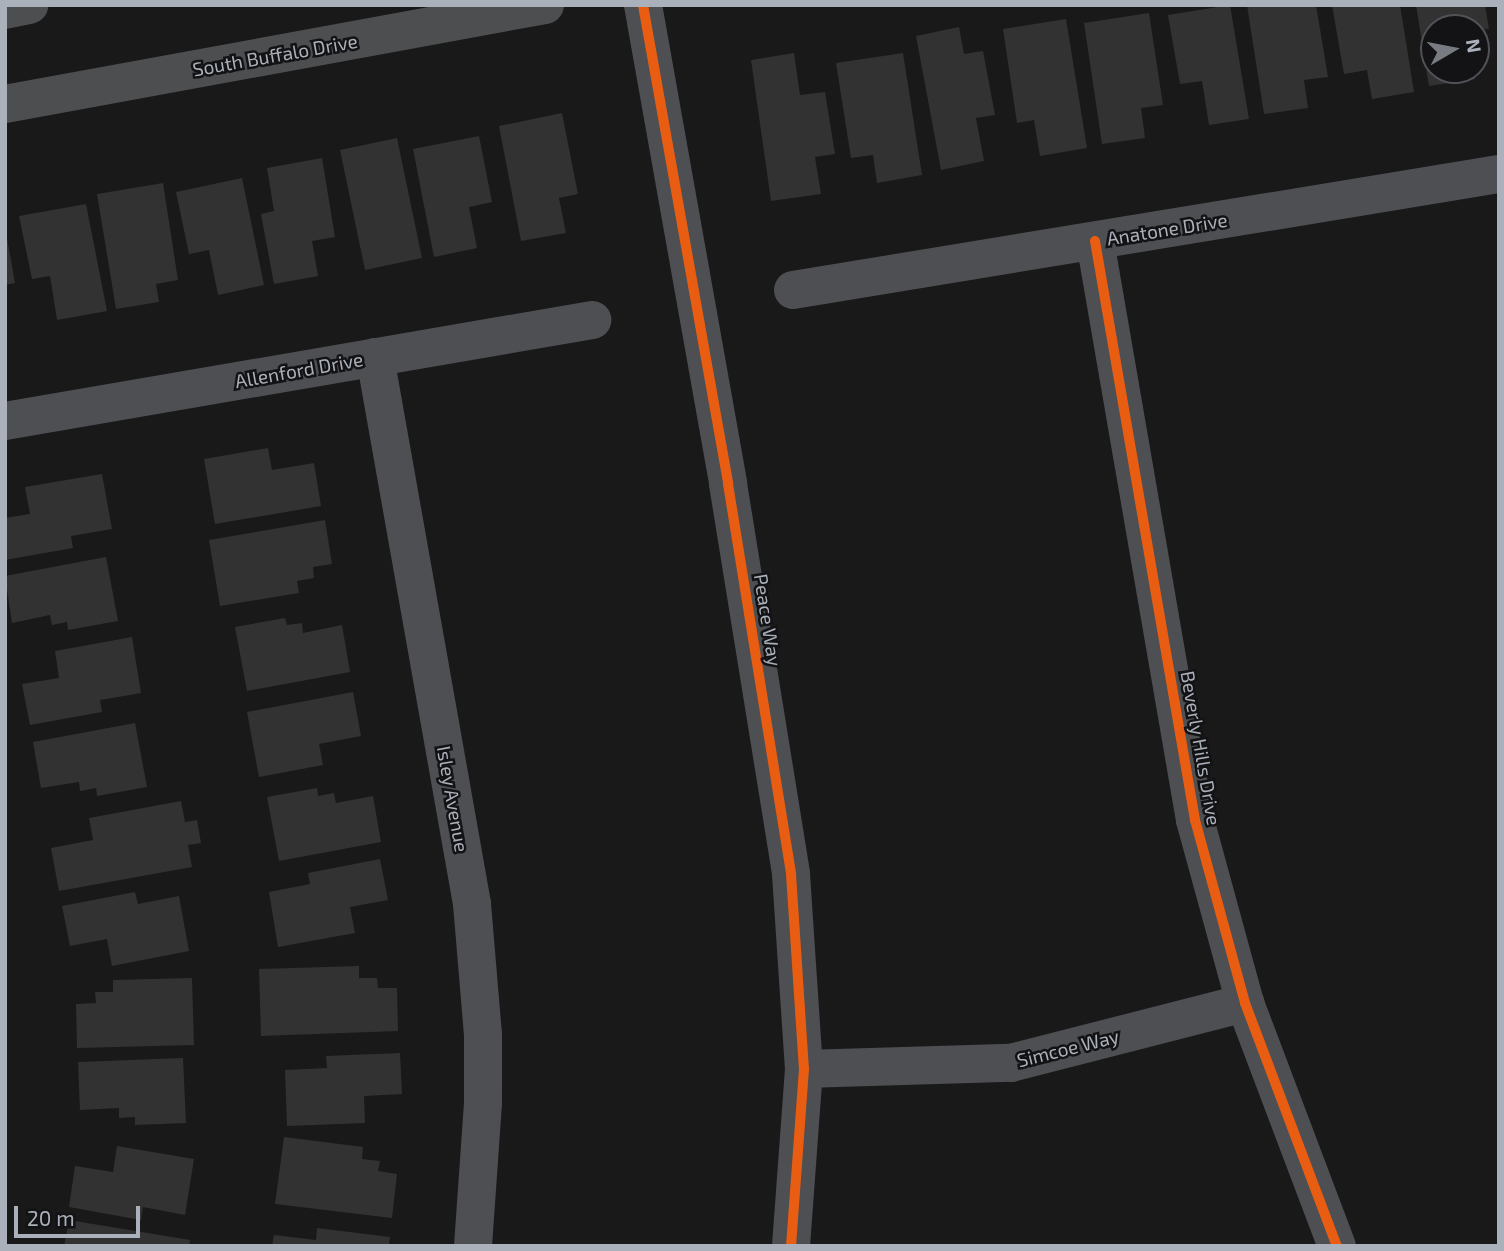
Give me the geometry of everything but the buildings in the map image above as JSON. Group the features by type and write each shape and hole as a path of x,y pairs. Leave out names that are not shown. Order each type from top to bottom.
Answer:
{"main road":[{"path":"5,9 29,5"},
{"name":"South Buffalo Drive","path":"5,104 545,5"}],"street":[{"name":"Peace Way","path":"643,5 726,471 791,874 804,1069 791,1246"},
{"name":"Anatone Drive","path":"793,290 1499,174"},
{"name":"Beverly Hills Drive","path":"1095,241 1195,820 1245,1003 1337,1246"},
{"name":"Allenford Drive","path":"5,421 592,320"},
{"name":"Isley Avenue","path":"375,357 472,904 480,998 483,1090 473,1246"},
{"name":"Simcoe Way","path":"804,1069 1011,1063 1245,1003"}],"cycle path":[{"path":"643,5 728,484 791,874 804,1069 791,1246"},
{"path":"1095,241 1195,820 1245,1003 1337,1246"}]}
